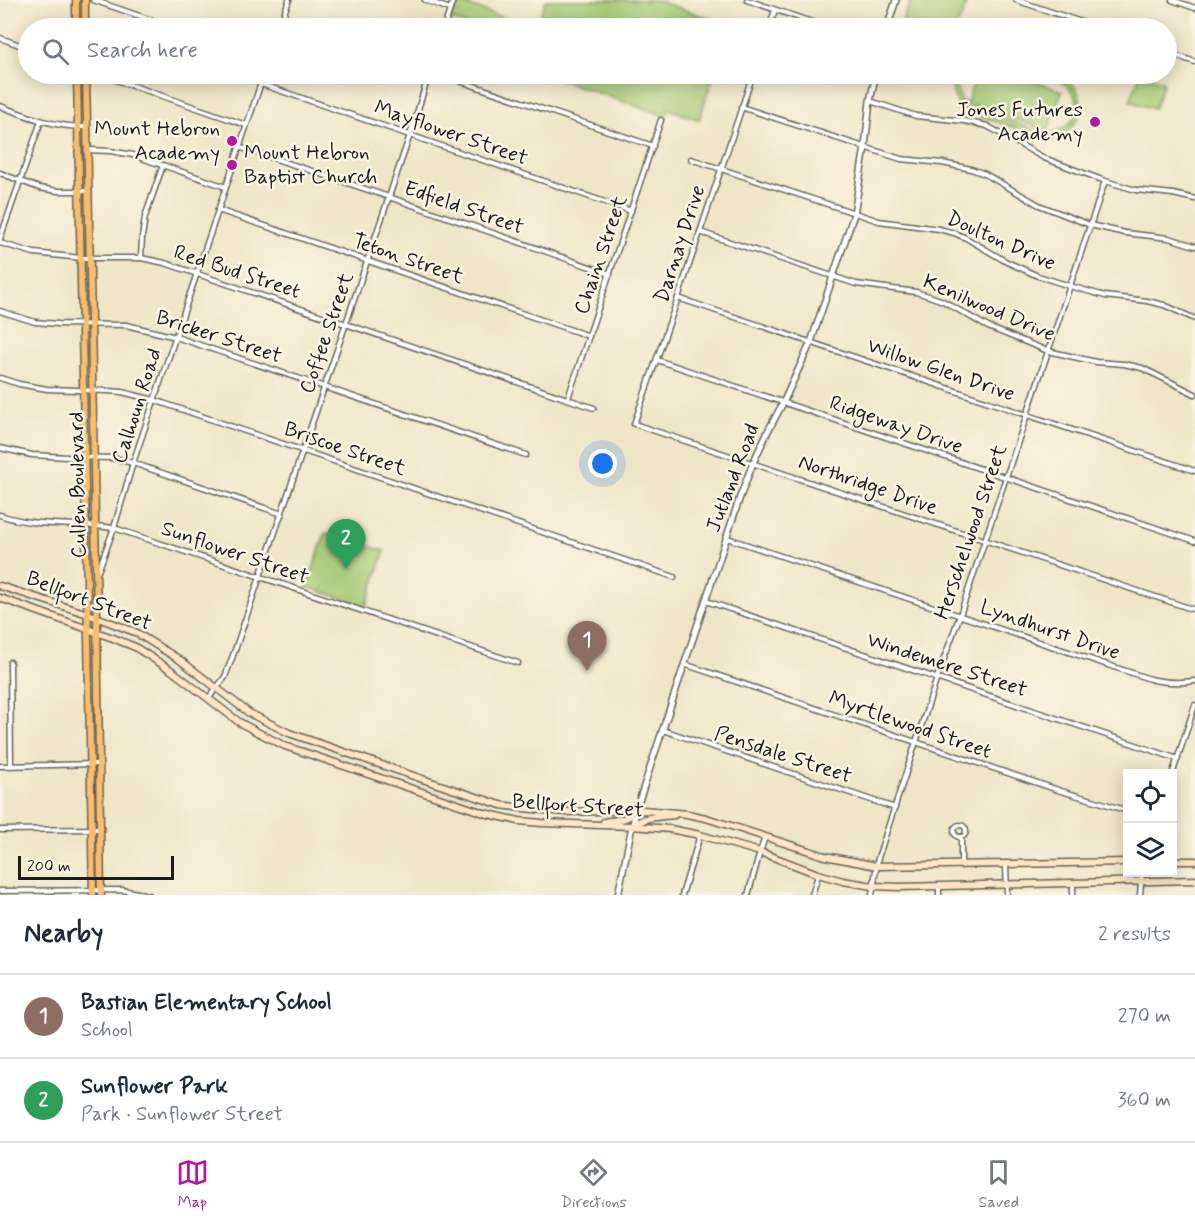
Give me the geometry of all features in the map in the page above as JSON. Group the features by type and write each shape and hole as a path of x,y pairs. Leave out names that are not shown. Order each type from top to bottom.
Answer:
{"main road":[{"path":"76,0 76,18"},
{"path":"85,0 85,18"},
{"name":"Cullen Boulevard","path":"77,84 93,892"},
{"name":"Cullen Boulevard","path":"86,84 98,617 101,892"},
{"path":"78,150 87,150"},
{"name":"Bellfort Street","path":"0,586 98,617 135,632 180,660 249,713 289,733 501,805 544,811 636,810 687,814 825,856 877,866 1123,862"},
{"name":"Bellfort Street","path":"0,598 135,647 171,670 239,722 285,746 498,817 519,821 670,829 760,852 818,874 873,886 939,887 1195,880"},
{"path":"171,670 180,660"},
{"path":"285,746 289,733"},
{"path":"357,770 360,759"},
{"path":"426,794 431,782"},
{"path":"498,817 501,805"},
{"path":"595,824 628,817 636,810"},
{"path":"566,812 566,824"},
{"path":"632,826 647,818 687,814"},
{"path":"1177,861 1195,861"}],"street":[{"path":"93,0 146,18"},
{"path":"283,18 289,0"},
{"path":"425,0 450,9"},
{"path":"447,18 453,0"},
{"path":"747,0 799,18"},
{"path":"890,18 896,0"},
{"path":"1016,0 1069,18"},
{"path":"1172,0 1195,8"},
{"path":"772,18 775,10"},
{"path":"0,38 18,44"},
{"path":"1177,56 1195,62"},
{"path":"128,84 246,125"},
{"name":"Calhoun Road","path":"96,576 114,528 154,400 261,84"},
{"name":"Mayflower Street","path":"261,84 631,211"},
{"name":"Coffee Street","path":"208,699 225,677 261,577 426,84"},
{"path":"469,84 653,146"},
{"name":"Darnay Drive","path":"634,424 749,84"},
{"name":"Jutland Road","path":"618,895 636,810 727,538 753,463 811,342 854,214 874,84"},
{"path":"870,101 916,116 987,126 1044,158 1105,181 1136,190 1195,199"},
{"path":"0,106 59,126 86,127"},
{"path":"741,107 901,159 949,164 971,169 985,174 1039,205 1090,225 1132,234 1169,238 1195,246"},
{"name":"Chain Street","path":"568,399 661,120"},
{"path":"0,241 41,121"},
{"name":"Edfield Street","path":"239,147 351,183 610,274"},
{"path":"87,150 133,154 226,187"},
{"name":"Doulton Drive","path":"691,159 854,214 879,221 954,233 1038,276 1105,296 1164,305 1195,319"},
{"path":"141,258 145,217 163,165"},
{"path":"0,173 39,188 58,191 88,191"},
{"name":"Herschelwood Street","path":"872,895 878,858 1105,181"},
{"name":"Teton Street","path":"218,210 589,336"},
{"name":"Kenilwood Drive","path":"700,232 856,284 916,292 929,296 943,301 988,327 1048,351 1142,369 1195,394"},
{"name":"Red Bud Street","path":"0,241 34,253 81,258 141,258 165,263 594,408"},
{"name":"Willow Glen Drive","path":"678,298 1195,471"},
{"name":"Bricker Street","path":"0,311 35,322 126,325 176,337 526,455"},
{"name":"Ridgeway Drive","path":"657,360 1195,541"},
{"name":"Briscoe Street","path":"0,378 46,389 122,392 154,400 674,577"},
{"name":"Northridge Drive","path":"634,424 1195,610"},
{"path":"0,448 32,455 113,458 134,463 282,514"},
{"path":"0,515 42,524 86,525"},
{"name":"Sunflower Street","path":"86,525 114,528 518,663"},
{"name":"Lyndhurst Drive","path":"727,538 1150,679 1179,683 1195,681"},
{"name":"Windemere Street","path":"706,601 1178,759"},
{"path":"10,662 11,765"},
{"name":"Myrtlewood Street","path":"684,664 1061,791 1123,809"},
{"path":"1175,769 1195,705"},
{"name":"Pensdale Street","path":"663,730 895,808"},
{"path":"0,766 100,764"},
{"path":"0,830 100,829"},
{"path":"682,895 700,835"},
{"path":"748,895 766,837"},
{"path":"961,837 961,866"},
{"path":"1006,865 1007,895"},
{"path":"812,895 818,874"},
{"path":"1140,895 1141,877"},
{"path":"1073,883 1073,895"},
{"path":"939,887 939,895"},
{"path":"0,891 101,892 123,890 149,895"}],"green space":[{"path":"546,0 656,0 709,18 539,18"},
{"path":"911,0 966,0 962,18 903,18"},
{"path":"458,2 505,18 453,18"},
{"path":"572,84 711,84 699,120 669,109 665,116"},
{"path":"956,84 962,99 969,106 1040,132 1050,132 1060,130 1073,119 1077,104 1074,95 1065,84 1072,84 1081,102 1078,119 1065,133 1056,137 1055,142 956,108 958,103 951,85"},
{"path":"973,84 1042,84 1062,91 1048,131 967,102"},
{"path":"1136,84 1163,84 1154,109 1130,101"},
{"path":"325,533 385,551 366,606 307,587"}],"place":[{"name":"Jones Futures Academy","path":"1095,122"},
{"name":"Mount Hebron Academy","path":"232,141"},
{"name":"Mount Hebron Baptist Church","path":"232,165"},
{"name":"Sunflower Park","path":"346,569"},
{"name":"Bastian Elementary School","path":"587,671"}]}
